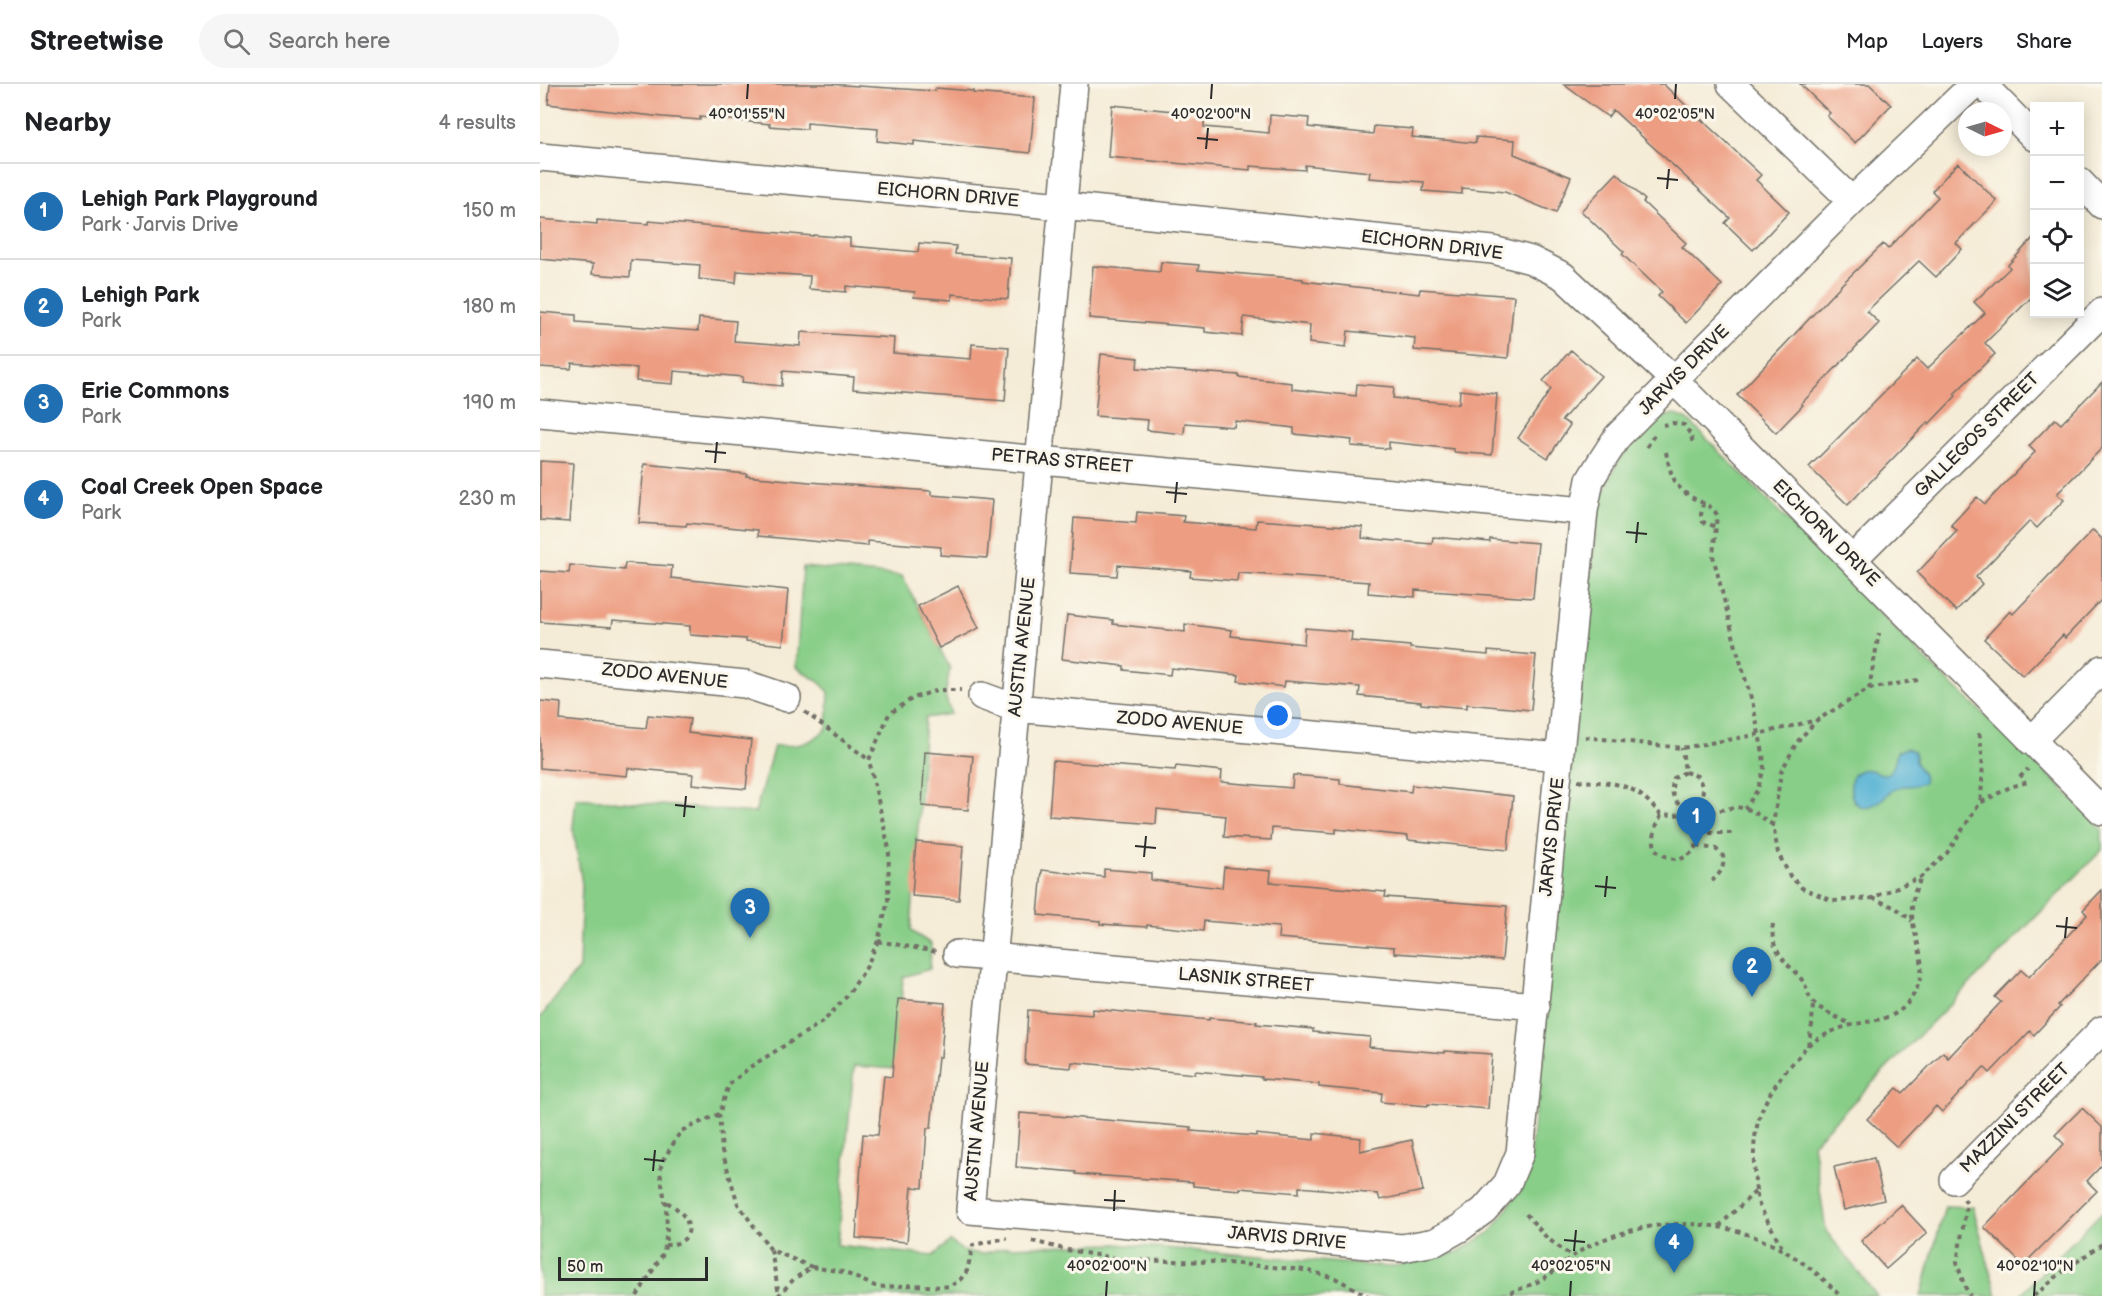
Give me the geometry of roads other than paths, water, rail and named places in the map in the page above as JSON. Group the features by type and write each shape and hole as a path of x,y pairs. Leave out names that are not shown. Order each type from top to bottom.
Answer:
{"street":[{"name":"AUSTIN AVENUE","path":"970,1210 1074,84"},
{"path":"1731,84 1852,201"},
{"name":"JARVIS DRIVE","path":"970,1210 1402,1248 1435,1242 1460,1228 1484,1210 1507,1184 1520,1153 1584,511 1590,480 1618,436 1852,201 1974,84"},
{"path":"1982,84 2030,133"},
{"name":"EICHORN DRIVE","path":"540,157 1062,206 1493,250 1531,260 1563,276 1674,380 2102,811"},
{"path":"2084,187 2102,205"},
{"name":"GALLEGOS STREET","path":"1853,559 2102,312"},
{"name":"PETRAS STREET","path":"540,413 1584,511"},
{"name":"ZODO AVENUE","path":"540,664 745,684 788,698"},
{"path":"2031,741 2102,669"},
{"name":"ZODO AVENUE","path":"982,696 1015,708 1560,757"},
{"name":"LASNIK STREET","path":"957,954 1536,1006"},
{"name":"MAZZINI STREET","path":"1954,1180 2102,1030"}],"water":[{"path":"1907,748 1913,751 1924,782 1896,788 1873,805 1866,807 1856,803 1851,793 1853,775 1866,769 1883,774 1890,772 1897,752"}],"place":[{"name":"Lehigh Park Playground","path":"1696,847"},
{"name":"Erie Commons","path":"750,938"},
{"name":"Lehigh Park","path":"1752,997"},
{"name":"Coal Creek Open Space","path":"1674,1273"}]}
